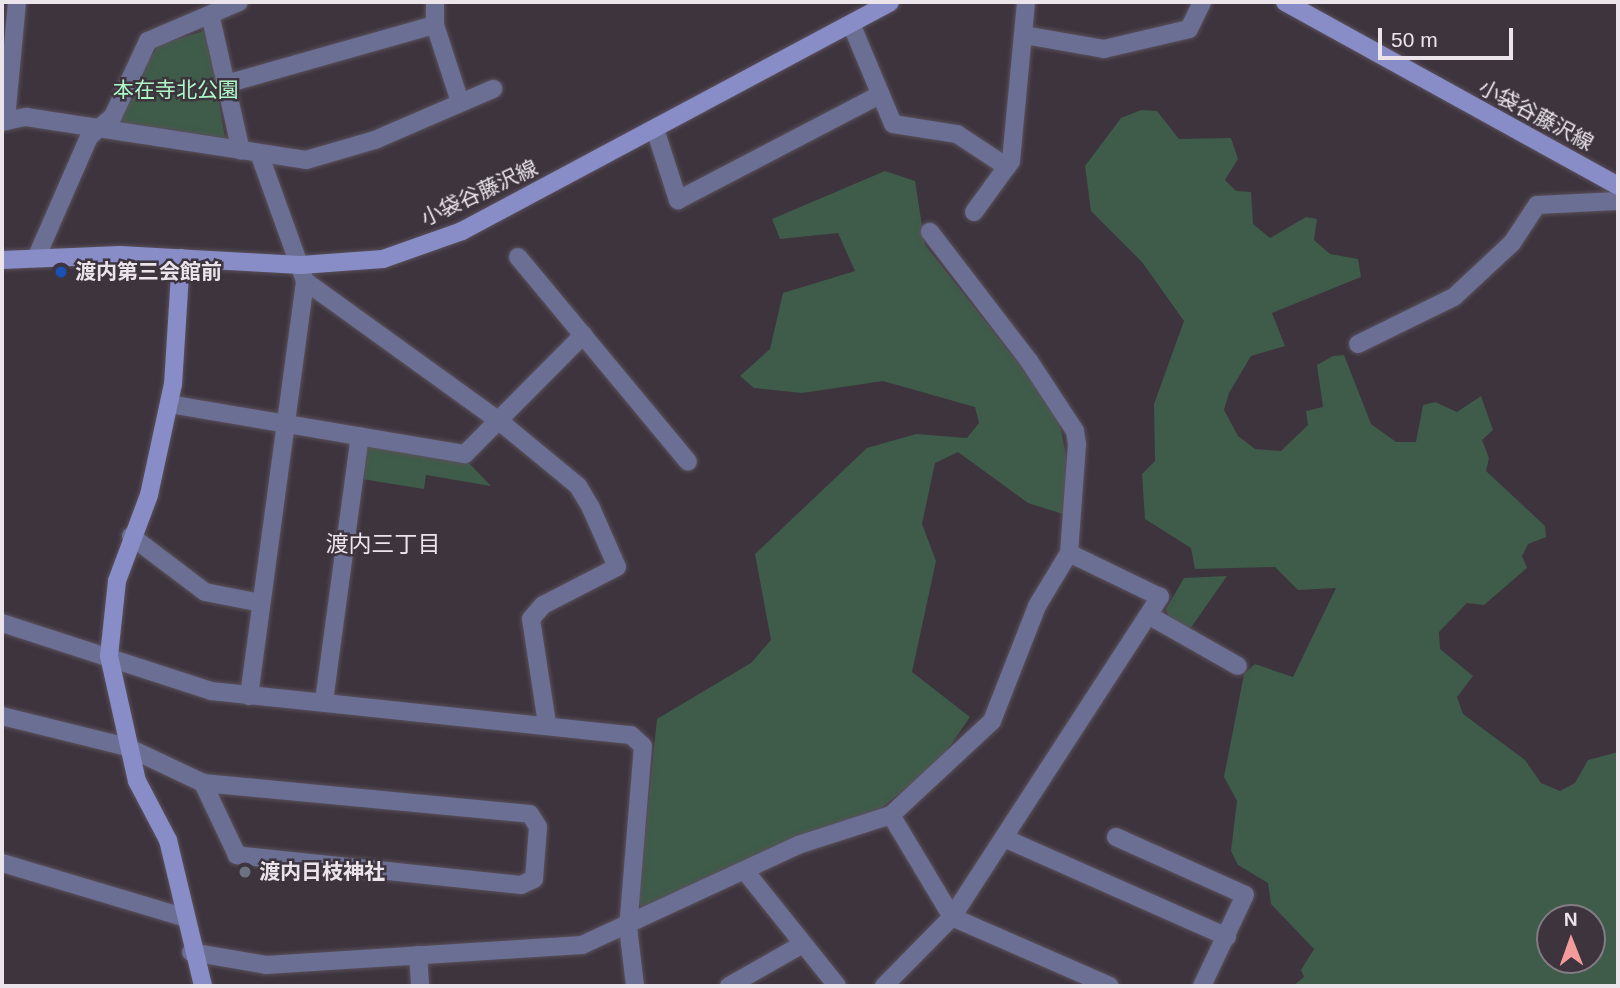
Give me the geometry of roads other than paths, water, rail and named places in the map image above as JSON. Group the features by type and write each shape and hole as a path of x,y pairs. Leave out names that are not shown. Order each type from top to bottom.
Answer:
{"main road":[{"name":"小袋谷藤沢線","path":"2,260 37,256 181,258 303,273 383,259 462,231 852,26 891,2"},
{"name":"小袋谷藤沢線","path":"1285,2 1618,186"},
{"path":"181,258 169,404 149,495 131,536 117,581 108,656 137,781 168,840 191,952 202,986"}],"street":[{"path":"17,2 4,120 100,129 306,160 375,140 493,89"},
{"path":"37,256 89,137 113,116 148,41 211,18 239,2"},
{"path":"435,2 435,24 460,102"},
{"path":"974,212 1007,167 1026,2"},
{"path":"1024,35 1104,49 1189,29 1202,2"},
{"path":"211,18 226,84 250,152 303,273 288,424 249,696"},
{"path":"226,84 435,24"},
{"path":"852,26 878,96 893,124 957,134 1007,167"},
{"path":"655,129 678,200 878,96"},
{"path":"1358,344 1454,298 1512,243 1537,205 1618,201"},
{"path":"191,952 240,965 582,945 628,927 798,845 891,815 992,721 1037,606 1069,553 1075,431 971,278 930,232"},
{"path":"518,257 688,462"},
{"path":"303,273 498,420 579,486 617,567 543,605 531,620 547,724"},
{"path":"169,404 465,454 583,335"},
{"path":"324,701 360,436"},
{"path":"131,536 205,592 261,603"},
{"path":"884,986 902,979 952,917 1160,597 1069,553"},
{"path":"1150,616 1238,666"},
{"path":"2,623 211,691 547,724 631,735 643,746 628,927 635,986"},
{"path":"2,716 127,747 203,782 530,814 538,827 534,879 521,885 237,855 203,782"},
{"path":"891,815 952,917 1099,984"},
{"path":"1116,837 1245,895 1202,986"},
{"path":"1004,838 1227,937"},
{"path":"2,863 183,917"},
{"path":"745,871 837,986"},
{"path":"738,984 803,944"},
{"path":"418,955 420,986"}],"place":[{"name":"渡内第三会館前","path":"61,272"},
{"name":"渡内日枝神社","path":"245,872"}],"district":[{"name":"渡内三丁目","path":"383,544"}],"park label":[{"name":"本在寺北公園","path":"176,90"}]}
